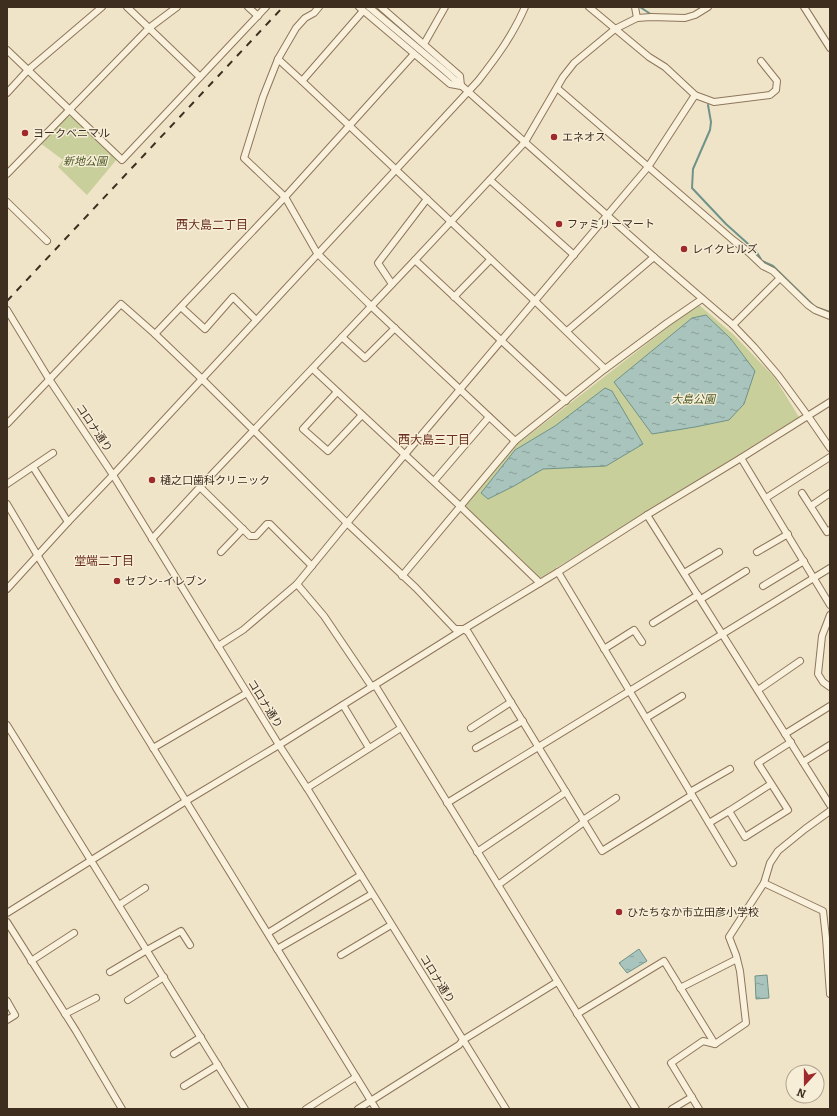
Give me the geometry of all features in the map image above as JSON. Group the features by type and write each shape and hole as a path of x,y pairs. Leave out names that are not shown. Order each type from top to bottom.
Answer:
{"street":[{"path":"7,93 28,70 102,7"},
{"path":"127,7 200,77"},
{"path":"7,174 149,28 177,7"},
{"path":"248,7 258,16"},
{"path":"7,50 122,160 266,7"},
{"path":"319,7 314,13 305,18 296,28 278,59 263,97 244,158 285,197 317,253 371,306 515,441"},
{"path":"369,7 445,71 654,257 733,325 778,375 830,448"},
{"path":"381,7 460,76 461,86"},
{"path":"424,44 445,7"},
{"path":"7,589 467,92 497,56 525,7"},
{"path":"590,7 649,57 664,67 695,95 714,102 770,94 776,90 777,81 761,61"},
{"path":"634,7 637,18"},
{"path":"152,539 525,142 563,77 574,63 615,29 637,18 685,18 695,15 708,7"},
{"path":"804,7 830,48"},
{"path":"302,81 361,9 450,84 461,86"},
{"path":"155,334 285,197 414,54"},
{"path":"278,59 427,198 605,369"},
{"path":"557,88 763,266 773,271 815,310 830,316"},
{"path":"218,646 243,630 296,584 312,566 648,167 695,95"},
{"path":"490,180 574,255"},
{"path":"392,284 378,263 427,198"},
{"path":"7,202 47,241"},
{"path":"567,331 654,257"},
{"path":"415,260 566,401"},
{"path":"454,297 490,260"},
{"path":"733,325 780,278"},
{"path":"181,307 205,329 234,297 256,320"},
{"path":"402,576 515,441 605,369 702,299"},
{"path":"7,424 121,304 202,379 347,523 416,588 455,629 464,629 468,632 602,852 730,768"},
{"name":"コロナ通り","path":"8,314 113,475 506,1109"},
{"path":"342,337 365,358 395,328"},
{"path":"313,369 434,481 540,583"},
{"path":"337,392 304,429 308,433 328,451 362,415"},
{"path":"7,913 830,402"},
{"path":"434,481 489,417"},
{"path":"7,484 53,453"},
{"path":"766,498 830,457"},
{"path":"742,458 830,605"},
{"path":"33,467 68,522"},
{"path":"200,487 250,536 256,536 267,524 272,526 312,566"},
{"path":"802,493 827,532 830,530"},
{"path":"811,506 830,493"},
{"path":"7,504 118,691 376,1109"},
{"path":"648,515 830,805"},
{"path":"221,552 243,529"},
{"path":"757,552 788,534"},
{"path":"684,573 719,552"},
{"path":"764,586 804,561"},
{"path":"447,803 830,568"},
{"path":"653,623 746,571"},
{"path":"558,572 733,863"},
{"path":"296,584 324,616 401,728 636,1109"},
{"path":"830,615 822,636 818,674 823,682 830,687"},
{"path":"604,649 634,630 642,642"},
{"path":"758,690 800,661"},
{"path":"154,748 247,693"},
{"path":"646,718 682,696"},
{"path":"471,728 511,702"},
{"path":"344,704 369,748"},
{"path":"785,734 830,706"},
{"path":"476,748 522,721"},
{"path":"7,725 245,1109"},
{"path":"307,788 401,728"},
{"path":"729,811 745,837 788,810 758,763 791,742"},
{"path":"803,762 830,745"},
{"path":"709,823 771,784"},
{"path":"477,852 566,792"},
{"path":"498,884 616,798"},
{"path":"699,1109 671,1063 703,1041 716,1044 746,1023 740,970 729,937 764,883 770,863 778,850 830,811"},
{"path":"268,933 361,875"},
{"path":"764,883 823,911 828,938 830,994"},
{"path":"119,905 145,888"},
{"path":"277,949 372,894"},
{"path":"7,922 65,1014 122,1109"},
{"path":"341,955 392,925"},
{"path":"110,972 181,931 190,945"},
{"path":"31,961 74,934"},
{"path":"680,988 737,959"},
{"path":"577,1014 664,961 716,1044"},
{"path":"128,1000 164,978"},
{"path":"358,1109 452,1049 463,1040 557,982"},
{"path":"65,1014 96,998"},
{"path":"7,1002 15,1015 7,1020"},
{"path":"174,1054 201,1037"},
{"path":"184,1086 218,1065"},
{"path":"306,1109 356,1077"},
{"path":"672,1109 692,1097"}],"green space":[{"name":"新地公園","path":"67,116 73,117 117,159 87,195 58,167 63,160 40,143"},
{"name":"大島公園","path":"698,304 734,335 775,378 799,417 540,578 465,506 515,446"}],"water":[{"path":"706,315 731,339 755,371 744,404 729,420 652,434 614,382 692,318"},
{"path":"605,388 612,391 643,444 606,466 543,469 488,499 481,493 515,450 555,426"},
{"path":"639,949 647,961 627,973 619,963"},
{"path":"767,975 769,998 756,999 755,976"}],"waterway":[{"path":"640,7 652,15"},
{"path":"708,105 711,122 710,130 693,169 692,188 726,224 756,251 762,261 773,266 815,307 830,312"}],"railway":[{"path":"7,301 283,7"}],"place":[{"name":"ヨークベニマル","path":"25,133"},
{"name":"エネオス","path":"554,137"},
{"name":"ファミリーマート","path":"559,224"},
{"name":"レイクヒルズ","path":"684,249"},
{"name":"樋之口歯科クリニック","path":"152,480"},
{"name":"セブン-イレブン","path":"117,581"},
{"name":"ひたちなか市立田彦小学校","path":"619,912"}],"district":[{"name":"西大島二丁目","path":"212,225"},
{"name":"西大島三丁目","path":"434,440"},
{"name":"堂端二丁目","path":"104,561"}]}
